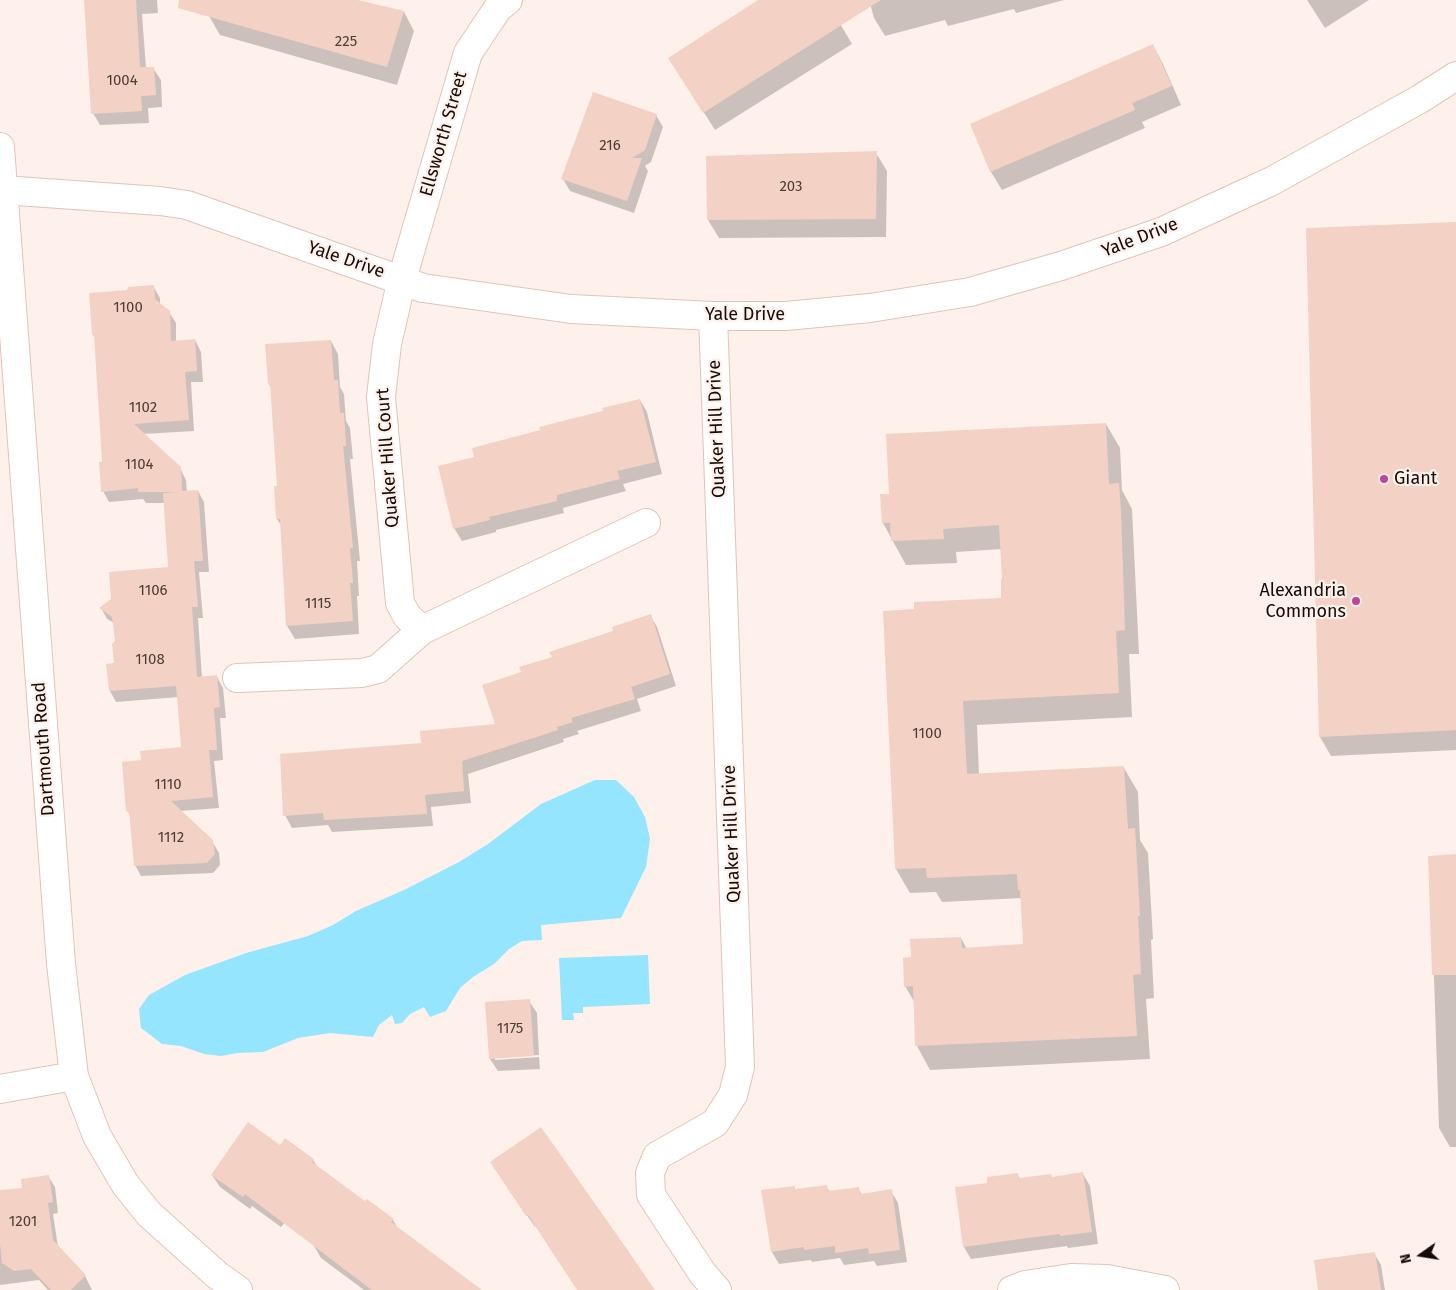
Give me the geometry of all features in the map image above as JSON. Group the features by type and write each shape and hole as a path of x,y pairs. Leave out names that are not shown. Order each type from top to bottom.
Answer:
{"street":[{"name":"Ellsworth Street","path":"402,279 468,53 498,8 508,0"},
{"name":"Yale Drive","path":"2,192 17,191 160,201 186,205 402,279 423,288 571,309 712,316 786,316 870,308 970,292 1062,266 1161,232 1272,181 1420,99 1456,76"},
{"name":"Dartmouth Road","path":"0,147 60,964 74,1076 97,1136 125,1184 149,1214 211,1269 238,1290"},
{"name":"Quaker Hill Court","path":"402,279 387,344 381,397 400,603 407,616 422,630"},
{"name":"Quaker Hill Drive","path":"712,316 740,1067 734,1095 715,1123 657,1156 650,1172 651,1195 703,1274 717,1290"},
{"path":"237,678 362,673 378,669 422,630 646,522"},
{"path":"0,1089 74,1076"},
{"path":"1012,1290 1025,1285 1071,1278 1107,1279 1165,1290"}],"water":[{"path":"595,780 616,780 634,797 645,817 650,839 646,867 621,918 541,925 542,940 522,941 509,949 494,964 460,988 446,1011 430,1017 424,1007 410,1014 402,1023 395,1024 392,1015 379,1025 373,1037 330,1033 298,1038 263,1052 221,1056 204,1054 181,1046 162,1044 141,1028 139,1009 149,995 185,975 246,953 308,936 333,925 356,911 404,890 459,862 488,844 541,804"},
{"path":"648,955 650,1004 583,1007 583,1013 573,1013 574,1020 562,1020 559,958"}],"building":[{"path":"84,0 136,0 140,67 154,67 156,95 141,96 142,111 91,114"},
{"path":"179,0 358,0 404,11 387,67 178,8"},
{"path":"758,0 881,0 703,113 668,58"},
{"path":"1153,44 1172,86 1132,103 1135,110 990,172 970,124"},
{"path":"593,92 657,114 645,150 632,158 642,158 627,201 561,179"},
{"path":"877,151 876,219 707,220 706,156"},
{"name":"Giant","path":"1456,222 1456,730 1319,737 1306,228"},
{"path":"154,285 155,299 170,311 171,341 195,339 197,371 185,372 189,420 134,424 181,467 182,491 198,490 203,561 194,561 198,607 192,607 197,677 217,675 220,707 214,708 217,750 209,750 213,797 171,801 213,840 215,854 207,863 134,866 129,811 126,812 122,762 141,760 140,751 181,747 176,686 109,691 106,664 114,663 112,644 115,641 112,617 99,608 111,599 109,572 168,567 163,493 179,492 138,492 138,488 101,492 99,462 102,462 94,335 92,335 89,293 127,290 128,287"},
{"path":"331,340 334,380 338,380 340,413 344,413 346,446 343,446 353,548 350,548 353,583 350,583 353,621 286,626 280,519 276,519 274,486 277,486 270,384 268,384 265,344"},
{"path":"640,399 656,462 617,471 620,479 557,495 557,501 489,517 490,520 453,529 438,466 474,457 472,448 540,430 539,427 603,411 602,408"},
{"path":"1106,423 1109,484 1119,483 1121,512 1125,630 1116,631 1119,693 963,701 967,774 1124,766 1128,829 1135,828 1140,916 1138,916 1141,974 1133,975 1137,1036 915,1046 913,986 904,987 903,958 911,957 910,939 961,937 962,948 1023,944 1020,890 1018,890 1017,874 927,878 926,868 895,869 883,611 914,609 914,602 1001,598 1002,579 999,525 943,529 944,539 891,541 890,523 882,523 880,494 889,494 886,434"},
{"path":"651,614 670,674 631,687 635,699 571,718 573,722 557,727 558,730 462,761 464,791 425,795 427,814 324,820 323,813 283,816 280,754 421,743 420,731 495,724 482,685 521,672 519,667 552,657 549,652 613,631 612,627"},
{"path":"1456,854 1456,975 1432,975 1428,856"},
{"path":"530,999 534,1056 489,1059 485,1002"},
{"path":"248,1122 280,1145 285,1138 314,1159 312,1162 365,1201 367,1199 394,1219 391,1222 482,1290 372,1290 245,1194 243,1197 211,1175"},
{"path":"541,1127 655,1290 577,1290 528,1215 526,1216 490,1162"},
{"path":"1083,1172 1092,1232 1060,1236 1060,1234 963,1247 955,1187 987,1183 987,1177 1018,1173 1019,1178 1051,1174 1052,1177"},
{"path":"49,1175 53,1202 48,1203 53,1240 86,1275 71,1290 51,1290 31,1269 14,1271 2,1263 0,1190 22,1188 21,1179"},
{"path":"827,1185 828,1191 859,1187 860,1194 892,1189 900,1250 869,1254 868,1248 835,1253 835,1246 804,1250 804,1247 771,1252 761,1190 795,1186 795,1189"},
{"path":"1375,1252 1381,1290 1318,1290 1314,1260"}],"place":[{"name":"Giant","path":"1384,479"},
{"name":"Alexandria Commons","path":"1356,601"}]}
